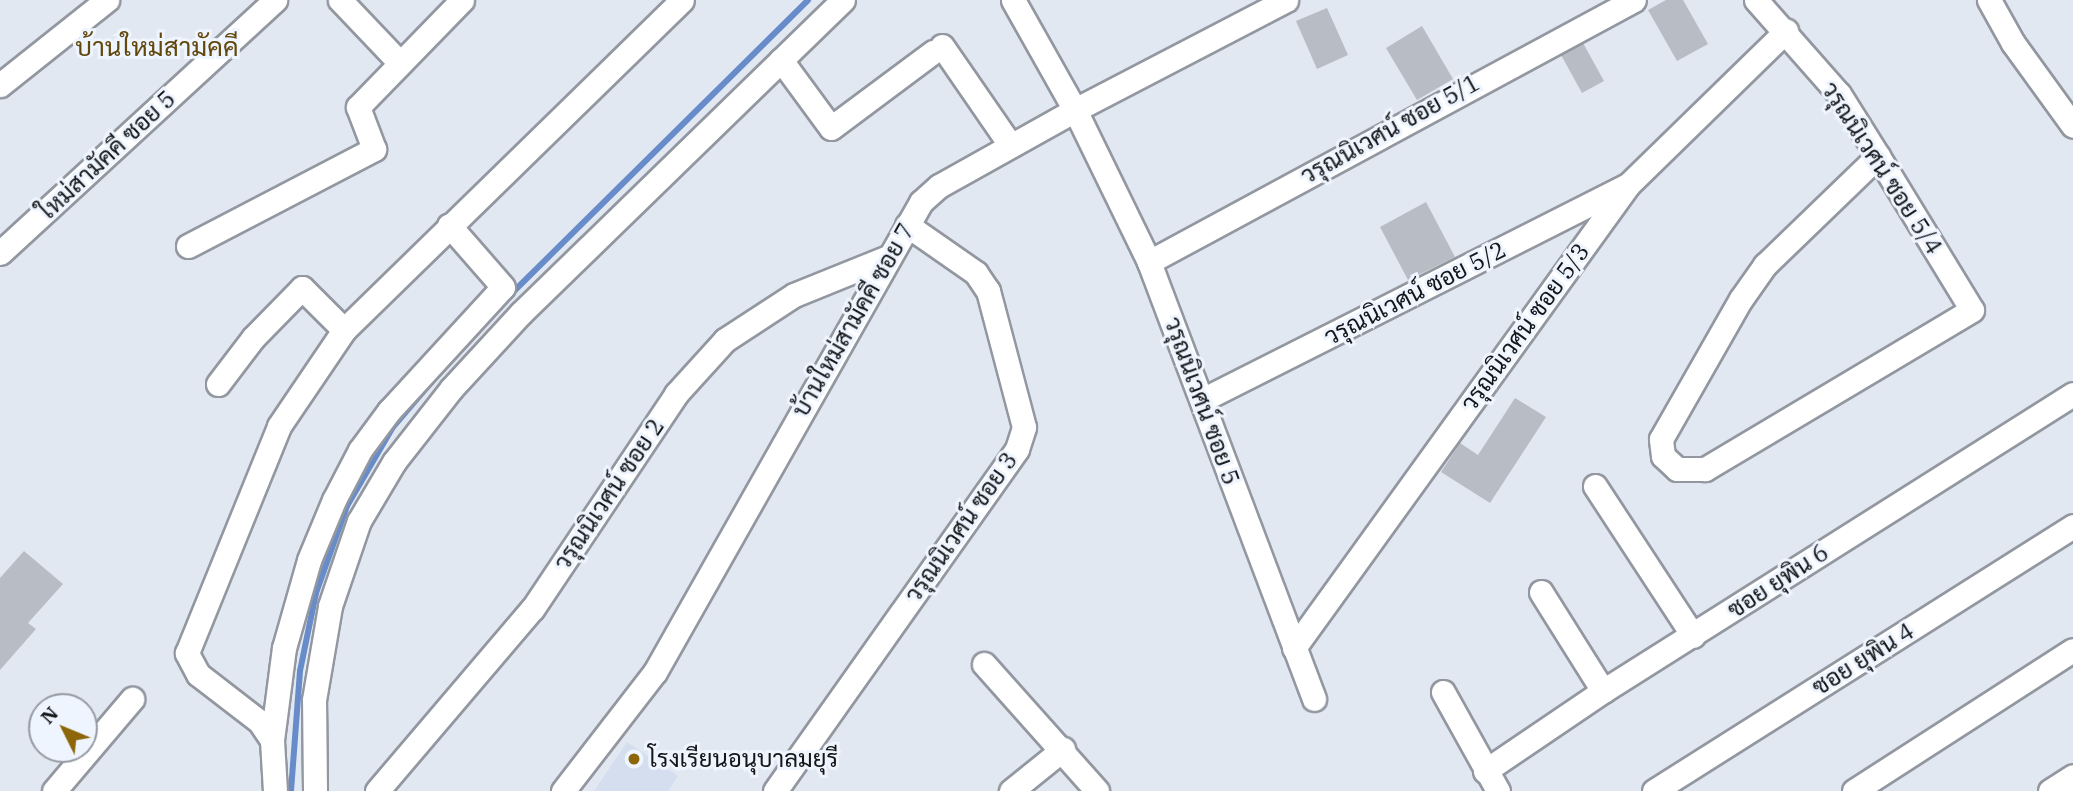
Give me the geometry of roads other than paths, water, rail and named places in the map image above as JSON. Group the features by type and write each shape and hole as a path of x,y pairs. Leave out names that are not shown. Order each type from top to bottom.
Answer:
{"street":[{"path":"0,85 107,0"},
{"name":"ใหม่สามัคคี ซอย 5","path":"0,253 275,0"},
{"path":"340,0 400,62"},
{"path":"188,246 374,149 358,107 462,0"},
{"path":"272,740 260,722 192,667 188,645 279,426 344,330 682,0"},
{"path":"315,791 314,700 325,628 344,559 380,484 451,389 521,313 843,0"},
{"name":"วรุณนิเวศน์ ซอย 5","path":"1013,0 1075,110 1149,262 1314,699"},
{"name":"บ้านใหม่สามัคคี ซอย 7","path":"563,791 655,671 921,202 939,186 1075,110 1286,0"},
{"name":"วรุณนิเวศน์ ซอย 5/1","path":"1149,262 1634,0"},
{"name":"วรุณนิเวศน์ ซอย 5/4","path":"1756,0 1839,94 1878,156 1972,310 1705,469 1684,472 1663,456 1661,439 1757,276 1878,156"},
{"path":"1989,0 2070,116"},
{"name":"วรุณนิเวศน์ ซอย 5/3","path":"1294,648 1628,185 1786,32"},
{"path":"781,60 831,128 938,49 1011,146"},
{"name":"วรุณนิเวศน์ ซอย 5/2","path":"1202,400 1628,185"},
{"path":"275,791 272,740 292,616 309,559 347,475 404,392 503,288 449,225"},
{"name":"วรุณนิเวศน์ ซอย 3","path":"775,791 1017,449 1024,427 988,291 976,273 907,225"},
{"name":"วรุณนิเวศน์ ซอย 2","path":"377,791 533,608 676,394 725,340 794,295 888,257"},
{"path":"218,384 253,338 302,289 344,330"},
{"name":"ซอย ยุพิน 6","path":"1485,771 1602,691 1693,636 2073,393"},
{"path":"1595,486 1693,636"},
{"name":"ซอย ยุพิน 4","path":"1654,791 2073,526"},
{"path":"1541,592 1602,691"},
{"path":"1854,791 2073,650"},
{"path":"984,664 1063,749 1097,791"},
{"path":"1443,692 1498,791"},
{"path":"54,791 132,699"},
{"path":"1012,791 1063,749"},
{"path":"2050,791 2073,776"}],"waterway":[{"path":"506,299 808,0"},
{"path":"291,791 300,671 316,593 347,506 393,427 440,372"}],"place":[{"name":"โรงเรียนอนุบาลมยุรี","path":"634,759"}],"district":[{"name":"บ้านใหม่สามัคคี","path":"157,47"}]}
